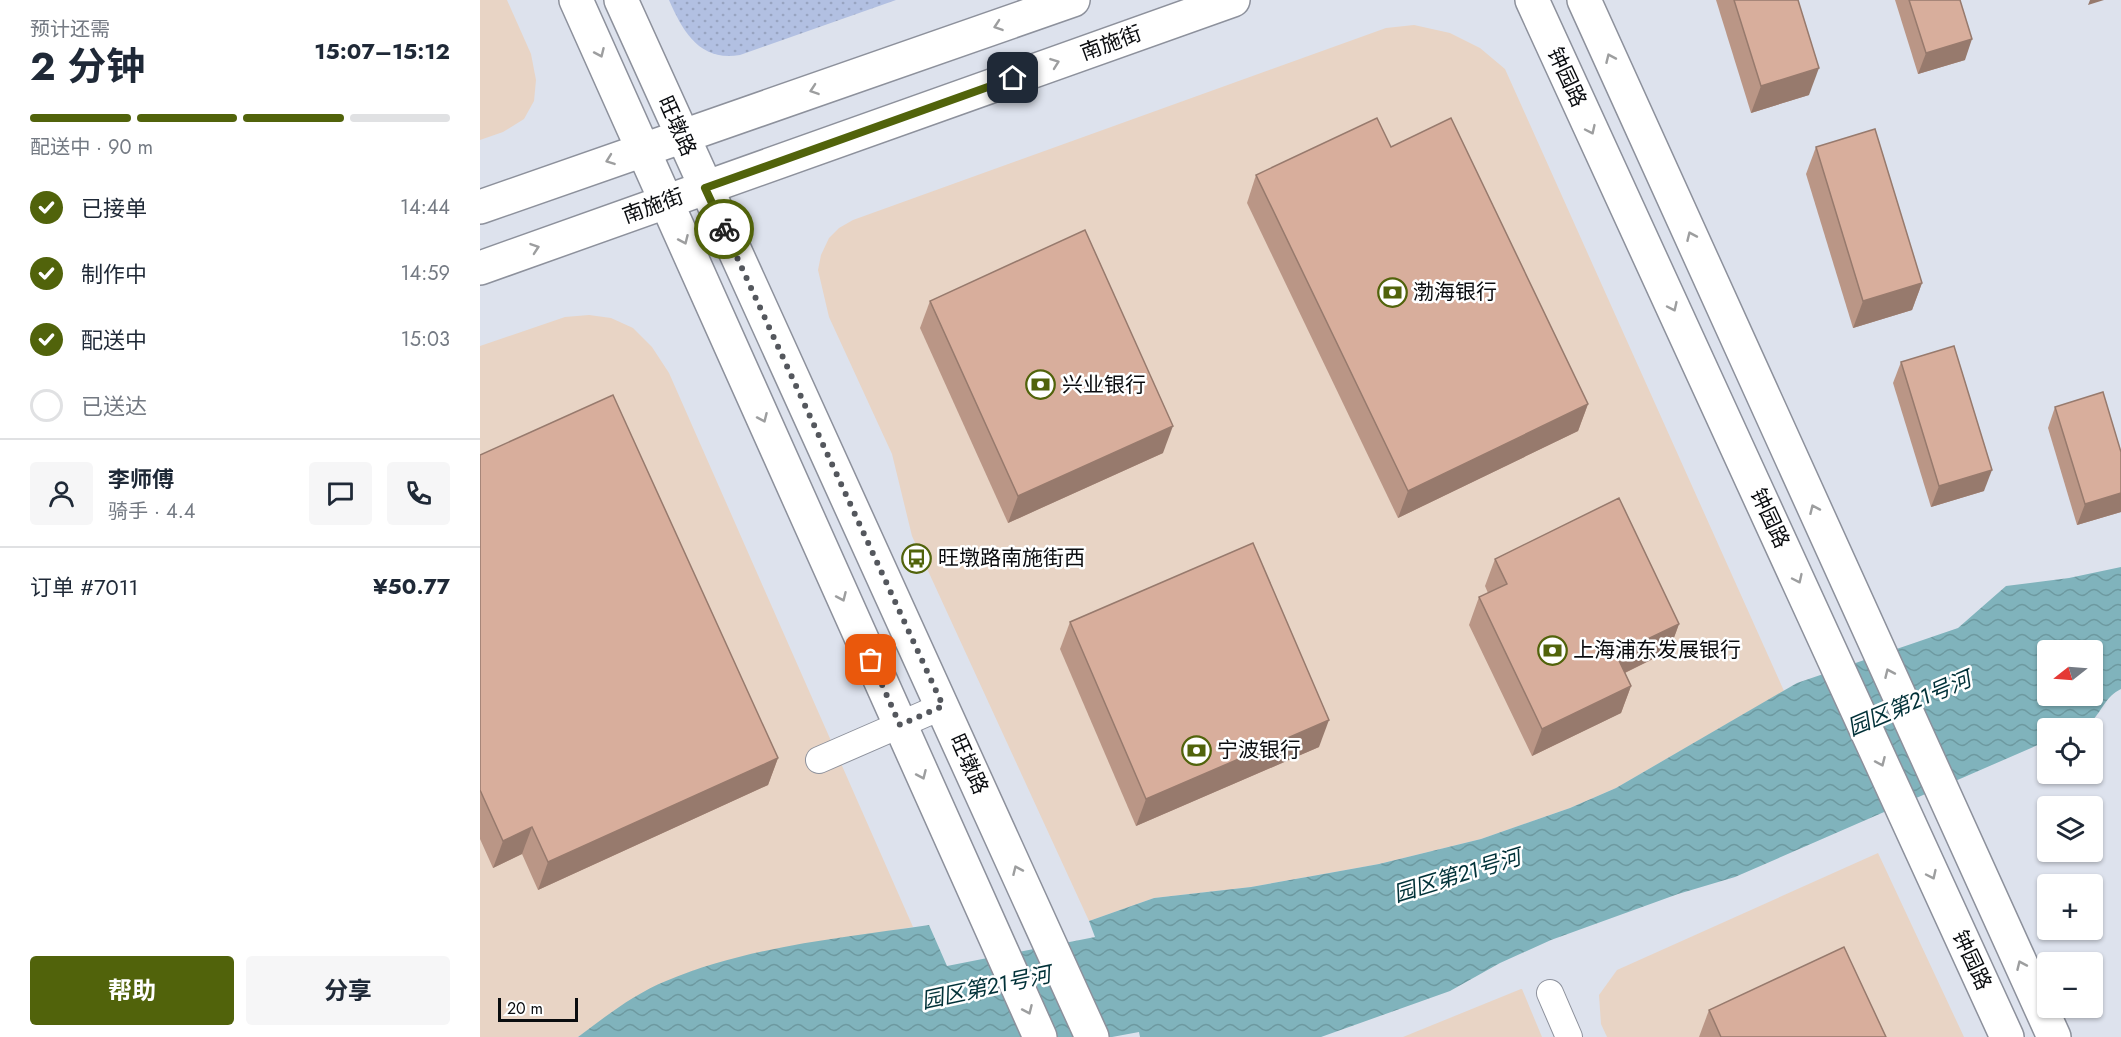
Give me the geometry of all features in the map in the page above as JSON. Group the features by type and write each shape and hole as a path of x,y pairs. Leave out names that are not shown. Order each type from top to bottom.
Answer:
{"main road":[{"name":"旺墩路","path":"576,0 1040,1037"},
{"name":"旺墩路","path":"621,0 1092,1037"},
{"path":"480,207 1073,0"},
{"name":"南施街","path":"480,268 1233,0"},
{"name":"钟园路","path":"1532,0 2007,1037"},
{"name":"钟园路","path":"1584,0 2054,1037"}],"street":[{"path":"819,760 943,706"},
{"path":"1550,993 1569,1037"}],"shaded area":[{"path":"480,0 507,0 531,54 536,80 534,101 524,119 503,132 480,140"},
{"path":"669,0 896,0 740,55 726,56 714,54 695,42 680,23"},
{"path":"1414,25 1450,33 1480,48 1505,69 1784,691 1616,788 1570,808 1481,839 1379,864 1251,887 1154,898 1089,921 912,536 892,454 829,317 818,270 821,255 829,238 839,228 853,220 1386,28"},
{"path":"589,315 611,318 633,328 652,347 669,373 913,927 797,946 690,972 643,993 578,1037 480,1037 480,346 565,317"},
{"path":"1878,853 1964,1037 1607,1037 1601,1024 1599,995 1617,970"},
{"path":"1521,989 1542,1037 1403,1037"}],"water":[{"name":"园区第21号河","path":"2121,567 2121,689 2103,706 2103,640 2037,640 2037,706 2103,706 2095,718 2037,718 2037,745 1735,877 1678,894 1551,940 1500,963 1450,991 1321,1037 1140,1037 1139,1032 1112,1037 578,1037 620,1006 654,986 697,969 762,951 929,925 947,966 1095,937 1089,921 1154,898 1251,887 1379,864 1481,839 1570,808 1616,788 1797,683 1958,628 2006,586 2069,578"}],"building":[{"path":"1734,0 1798,0 1819,68 1761,86"},
{"path":"1909,0 1960,0 1972,39 1926,53"},
{"path":"1377,118 1391,147 1451,118 1588,404 1408,491 1256,175"},
{"path":"1875,129 1922,283 1863,301 1816,147"},
{"path":"1085,230 1173,426 1018,496 930,301"},
{"path":"1954,346 1992,470 1939,486 1901,362"},
{"path":"2103,392 2121,452 2121,493 2085,504 2055,407"},
{"path":"613,395 778,758 548,862 532,827 503,841 480,790 480,455"},
{"path":"1619,498 1679,624 1616,654 1631,686 1542,729 1479,597 1507,584 1495,559"},
{"path":"1253,543 1329,720 1146,799 1070,622"},
{"path":"1844,947 1886,1037 1721,1037 1709,1010"}],"way so far":[{"path":"724,229 943,706 900,725 871,660"}],"place":[{"name":"渤海银行","path":"1392,292"},
{"name":"兴业银行","path":"1041,385"},
{"name":"旺墩路南施街西","path":"917,558"},
{"name":"上海浦东发展银行","path":"1552,650"},
{"name":"宁波银行","path":"1196,750"}],"route":[{"path":"724,229 705,188 1013,78"}]}
